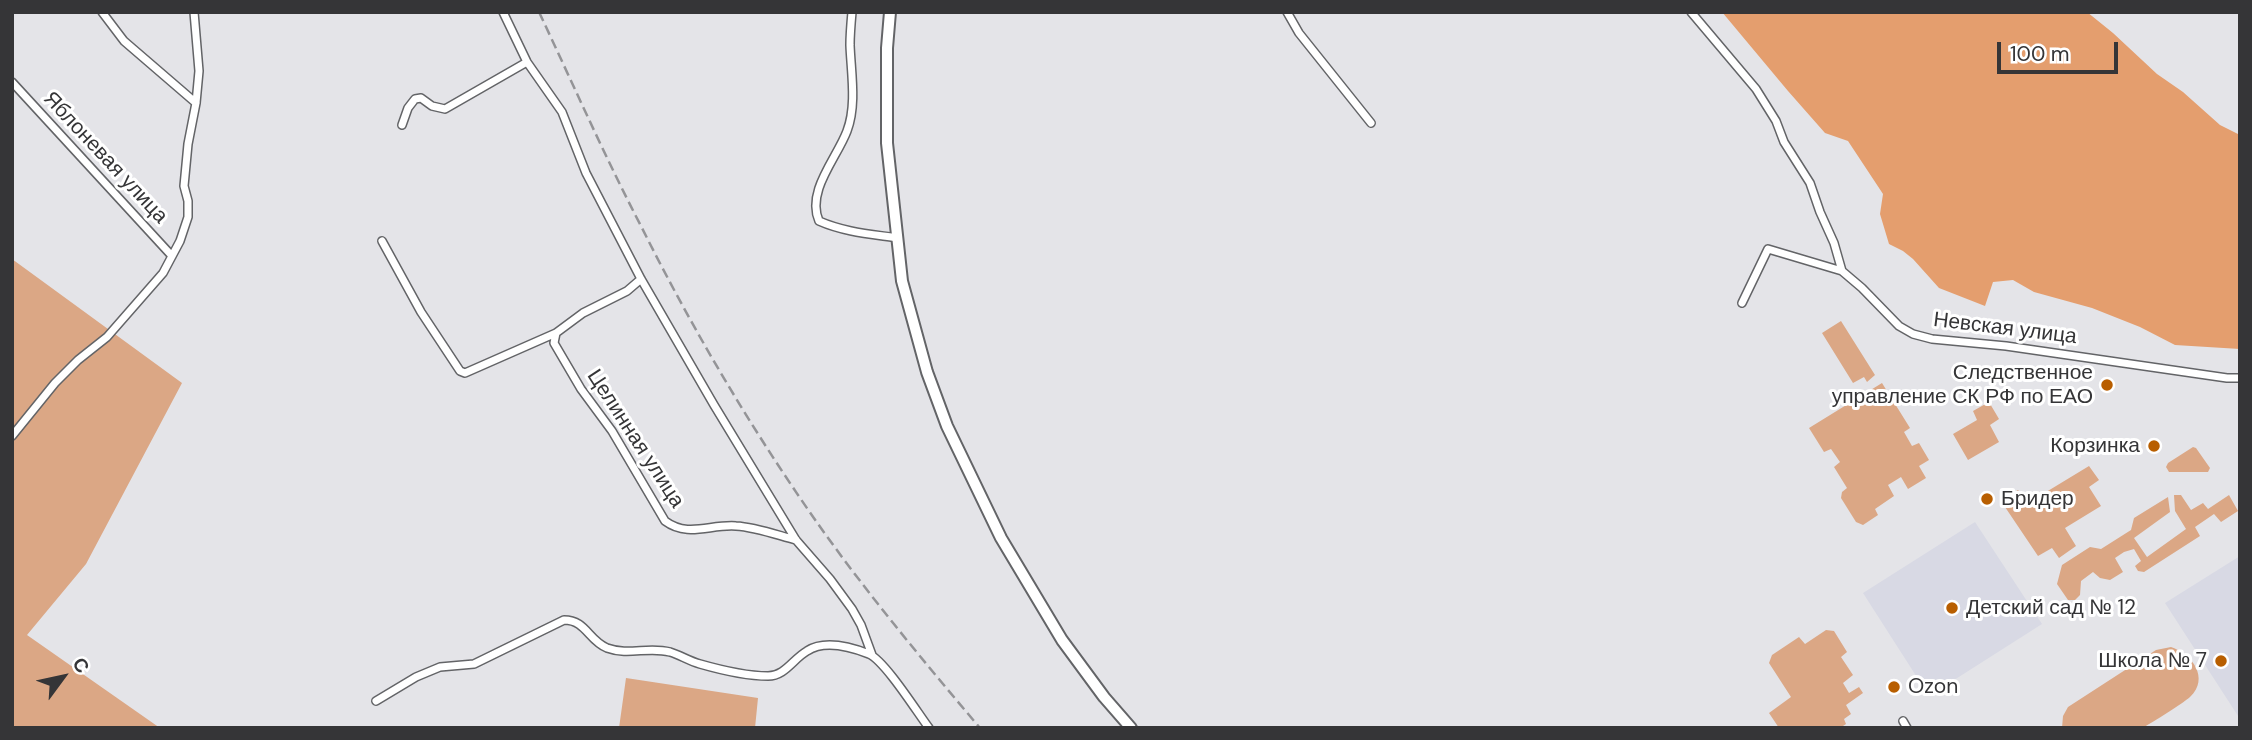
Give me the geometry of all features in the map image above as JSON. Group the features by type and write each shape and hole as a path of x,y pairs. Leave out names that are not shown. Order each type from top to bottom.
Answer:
{"main road":[{"path":"890,12 887,48 887,143 902,281 927,372 947,426 1001,538 1062,640 1104,697 1131,728"}],"street":[{"path":"102,12 124,41 196,103"},
{"path":"12,436 55,383 107,337 163,273 180,241 188,217 184,186 199,71 194,12"},
{"path":"503,12 527,62 562,112 586,173 641,279 714,405 796,540 852,609 872,655 905,693 929,728"},
{"path":"852,12 852,100 847,131 830,164 814,211 818,221 831,226 897,238"},
{"path":"1287,12 1300,33 1371,123"},
{"path":"1691,12 1756,89 1776,121 1784,142 1810,183 1842,271"},
{"path":"402,125 408,108 415,99 421,98 432,106 445,109 527,62"},
{"name":"Яблоневая улица","path":"12,82 172,256"},
{"path":"382,241 421,312 460,371 465,373 556,332 583,313 627,291 641,279"},
{"name":"Невская улица","path":"1742,303 1768,249 1842,271 1899,326 1913,334 1931,339 2006,346 2240,378"},
{"name":"Целинная улица","path":"556,332 554,343 581,389 612,431 665,521 673,527 691,531 735,526 796,540"},
{"path":"376,701 416,677 440,667 474,664 564,621 575,621 593,640 622,653 652,649 669,652 698,664 743,674 771,677 782,673 807,651 821,645 844,647 872,655"}],"shaded area":[{"path":"1722,12 2087,12 2220,125 2240,135 2240,349 2175,345 2140,327 2092,308 2034,292 2013,280 1993,282 1985,306 1939,288 1913,259 1889,244 1880,214 1883,194 1848,141 1825,133"},
{"path":"12,259 182,383 86,564 27,635 160,728 12,728"},
{"path":"1841,321 1875,375 1867,382 1864,377 1853,383 1822,333"},
{"path":"1882,383 1910,428 1904,432 1912,446 1919,443 1929,460 1919,466 1926,478 1908,489 1901,477 1888,485 1894,496 1875,509 1878,515 1863,525 1856,522 1841,498 1842,492 1847,488 1834,467 1840,462 1831,449 1824,452 1809,428"},
{"path":"1989,402 1999,419 1990,425 1999,442 1968,460 1953,434 1977,420 1973,411"},
{"path":"2193,447 2210,468 2208,472 2169,472 2166,467 2168,463"},
{"path":"2089,466 2099,480 2089,487 2101,506 2065,528 2076,546 2059,558 2052,548 2038,556 2005,507 2007,497 2018,490 2028,503"},
{"path":"2174,495 2181,495 2191,510 2203,503 2208,509 2229,495 2238,511 2221,522 2214,514 2195,527 2200,536 2144,572 2138,571 2135,566 2141,561 2134,549 2124,552 2115,558 2123,572 2110,580 2100,578 2093,572 2081,581 2080,595 2075,600 2068,600 2057,584 2062,565 2090,547 2101,549 2131,530 2134,518 2168,497 2170,512 2134,538 2147,557 2186,529 2175,511"},
{"name":"Детский сад № 12","path":"1975,522 2042,624 1929,696 1863,593"},
{"name":"Школа № 7","path":"2240,556 2240,719 2165,603"},
{"path":"1826,630 1834,631 1847,652 1841,657 1853,675 1843,683 1849,693 1859,687 1863,693 1846,705 1851,714 1844,719 1846,724 1840,728 1779,728 1769,713 1791,697 1769,663 1772,655 1799,637 1805,644"},
{"path":"2171,647 2186,655 2196,667 2196,690 2186,700 2144,727 2062,728 2063,716 2068,707 2156,650"},
{"path":"626,678 758,698 755,728 619,728"}],"railway":[{"path":"539,12 659,262 753,426 860,581 980,728"}],"place":[{"name":"Следственное управление СК РФ по ЕАО","path":"2107,385"},
{"name":"Корзинка","path":"2154,446"},
{"name":"Бридер","path":"1987,499"},
{"name":"Детский сад № 12","path":"1952,608"},
{"name":"Школа № 7","path":"2221,661"},
{"name":"Ozon","path":"1894,687"}]}
